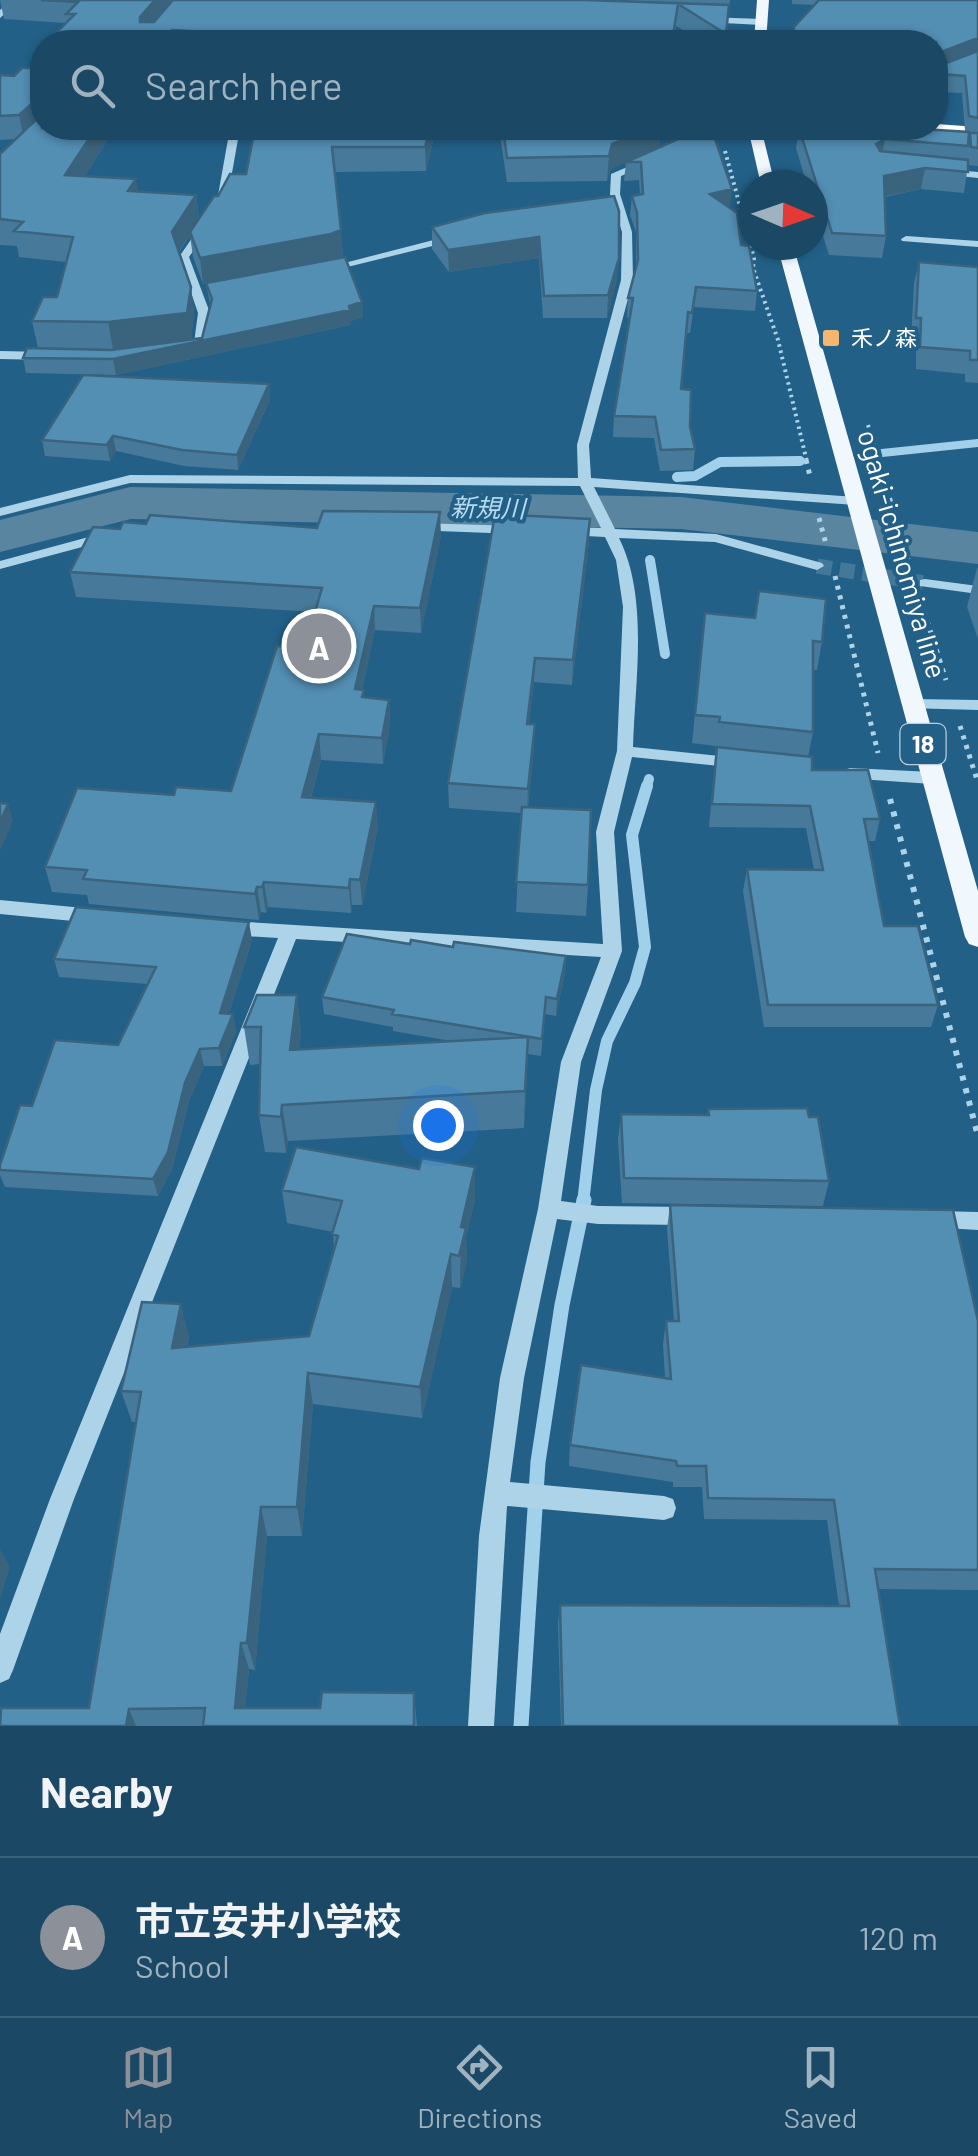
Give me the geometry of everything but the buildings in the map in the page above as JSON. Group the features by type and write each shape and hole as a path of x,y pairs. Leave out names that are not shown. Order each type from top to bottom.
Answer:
{"highway":[{"path":"948,132 978,132"},
{"path":"948,139 978,143"}],"main road":[{"path":"761,30 763,0"},
{"path":"757,140 764,170"},
{"name":"ogaki-ichinomiya line","path":"788,260 978,936"}],"street":[{"path":"0,15 16,0"},
{"path":"697,20 762,22"},
{"path":"165,351 200,346 204,313 184,257 224,197 233,140"},
{"path":"481,1726 508,1494 512,1378 558,1210 571,1062 613,951 606,832 626,752 630,607 623,560 586,486 584,444 588,416 608,360 627,280 627,232 615,194 616,174 699,140"},
{"path":"939,171 978,175"},
{"path":"596,199 615,194"},
{"path":"317,271 464,235"},
{"path":"906,239 978,244"},
{"path":"199,292 214,290"},
{"path":"0,355 56,356"},
{"path":"0,512 144,479 685,487 857,506"},
{"path":"406,527 535,530"},
{"path":"554,531 606,529 716,538 817,566"},
{"path":"0,565 117,534"},
{"path":"920,583 978,590"},
{"path":"913,704 978,705"},
{"path":"626,752 755,765"},
{"path":"829,772 932,778"},
{"path":"0,907 116,918"},
{"path":"212,926 613,951"},
{"path":"0,1670 62,1499 288,933"},
{"path":"558,1210 598,1215 712,1216"},
{"path":"921,1220 978,1220"},
{"path":"508,1494 664,1508"}],"path":[{"path":"725,150 754,258 752,268 778,340 828,548"},
{"path":"894,516 920,583"},
{"path":"833,570 978,1136"},
{"path":"921,600 978,783"}],"waterway":[{"path":"882,453 978,443"},
{"path":"677,477 695,476 720,462 800,461"},
{"name":"新規川","path":"0,536 130,503 681,513 978,548"},
{"path":"650,560 665,654"},
{"path":"646,789 649,779"},
{"path":"583,1203 596,1090 607,1041 635,983 645,947 632,835 647,786"},
{"path":"521,1726 538,1462 562,1305 584,1200"}],"tunnel":[{"path":"817,566 925,583"}],"place":[{"name":"禾ノ森","path":"831,338"},
{"name":"市立安井小学校","path":"319,646"}]}
